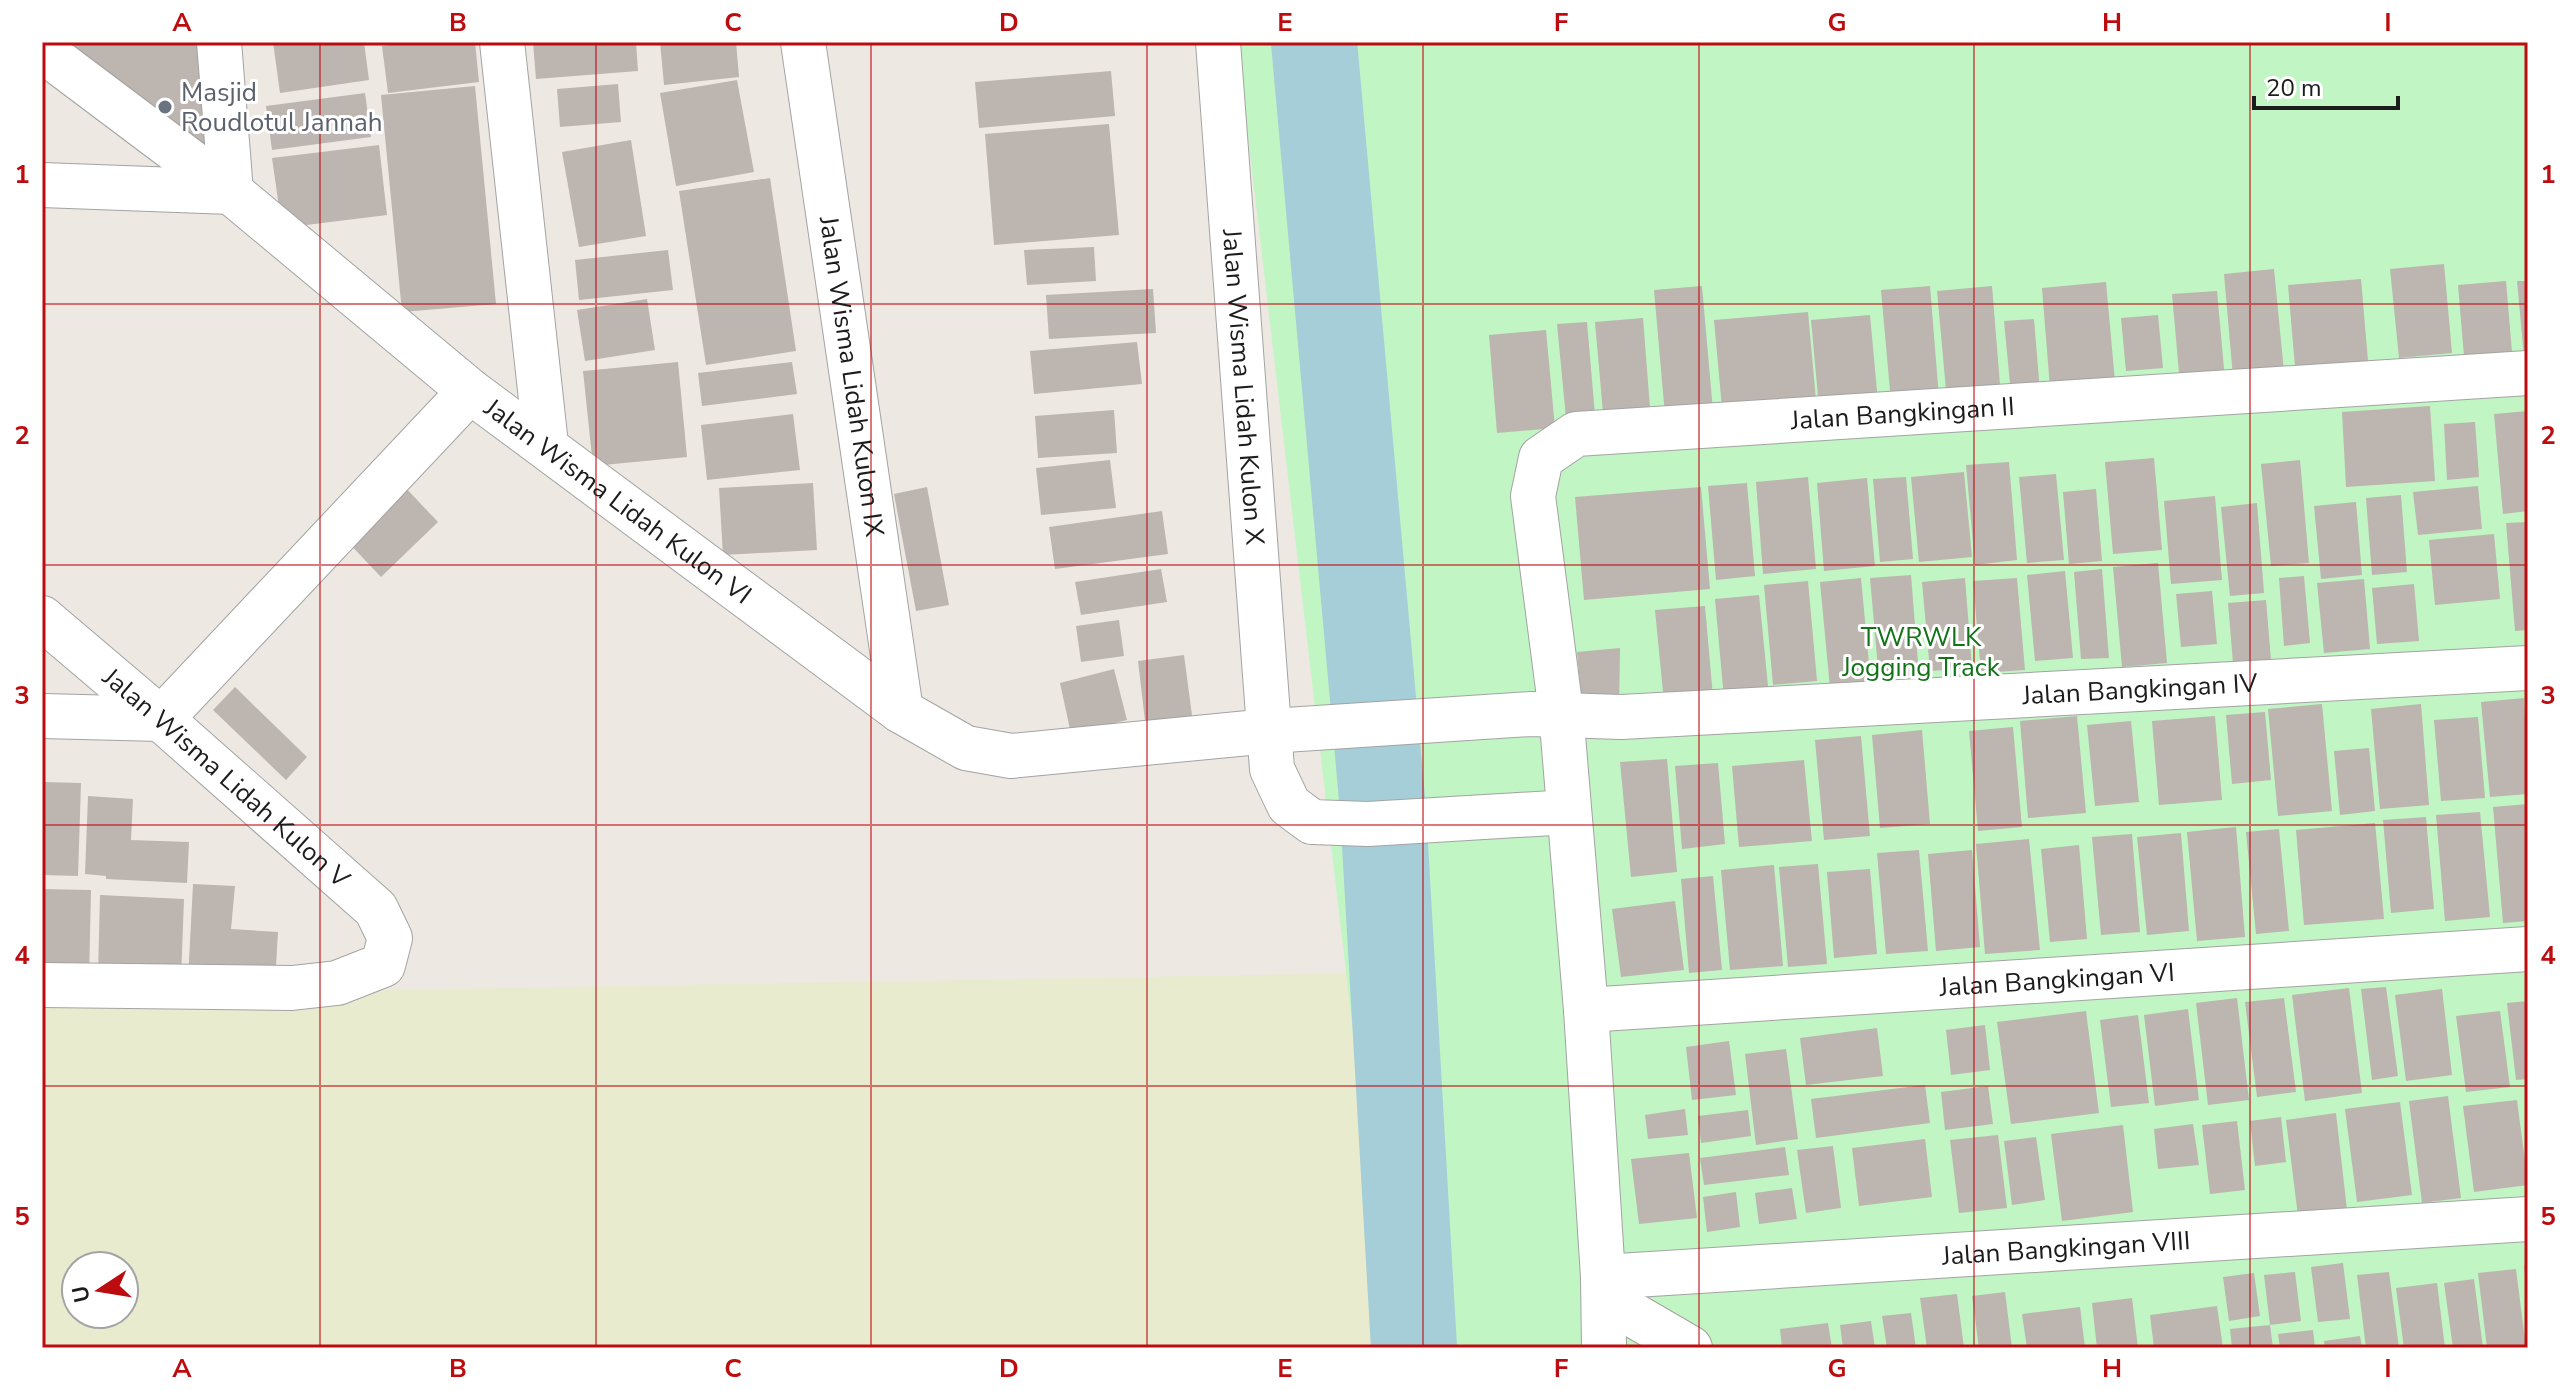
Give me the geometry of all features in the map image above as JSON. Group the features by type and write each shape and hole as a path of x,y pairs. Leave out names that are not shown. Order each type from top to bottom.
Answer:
{"street":[{"path":"42,185 231,192 219,42"},
{"path":"502,42 546,445"},
{"name":"Jalan Wisma Lidah Kulon IX","path":"803,42 901,711"},
{"name":"Jalan Wisma Lidah Kulon X","path":"1218,42 1271,750"},
{"name":"Jalan Wisma Lidah Kulon VI","path":"42,50 231,192 470,391 901,711 966,748 1011,756 1271,750 1366,725"},
{"name":"Jalan Bangkingan II","path":"1604,1348 1586,1010 1561,712 1533,496 1541,458 1576,434 2528,373"},
{"path":"42,716 161,719 470,391"},
{"name":"Jalan Wisma Lidah Kulon V","path":"42,618 376,909 390,938 383,965 359,977 292,988 42,985"},
{"name":"Jalan Bangkingan IV","path":"1366,725 1561,712 1621,717 2528,668"},
{"path":"1271,750 1289,805 1312,822 1368,824 1569,812"},
{"name":"Jalan Bangkingan VI","path":"1586,1010 2528,949"},
{"name":"Jalan Bangkingan VIII","path":"1603,1287 2528,1219"},
{"path":"1603,1287 1690,1348"}],"green space":[{"name":"TWRWLK Jogging Track","path":"1237,42 2528,42 2528,1348 1390,1348"},
{"path":"1375,973 1394,1348 42,1348 42,996"}],"building":[{"name":"Masjid Roudlotul Jannah","path":"42,42 197,42 211,170"},
{"path":"273,42 364,42 369,80 280,93"},
{"path":"413,42 475,42 479,82 388,93 382,46"},
{"path":"533,42 636,42 638,71 536,79"},
{"path":"660,42 736,42 739,77 664,85"},
{"path":"1111,71 1115,116 979,128 975,82"},
{"path":"737,80 754,172 676,186 660,93"},
{"path":"618,84 621,122 560,127 557,89"},
{"path":"475,86 496,304 402,312 381,95"},
{"path":"365,93 371,137 272,150 266,106"},
{"path":"1109,124 1119,235 994,245 985,134"},
{"path":"631,140 646,236 579,247 562,152"},
{"path":"379,145 387,215 282,228 272,158"},
{"path":"770,178 796,351 706,365 679,191"},
{"path":"1094,247 1096,281 1027,285 1024,250"},
{"path":"668,250 673,290 579,300 575,260"},
{"path":"2444,264 2452,353 2399,358 2390,269"},
{"path":"2274,269 2284,372 2233,377 2224,274"},
{"path":"2361,279 2368,361 2295,367 2288,285"},
{"path":"2506,281 2513,364 2465,368 2458,285"},
{"path":"2517,281 2528,281 2528,357 2524,357"},
{"path":"2106,282 2115,382 2050,388 2042,288"},
{"path":"1702,286 1713,411 1665,415 1654,290"},
{"path":"1930,286 1939,398 1891,402 1881,290"},
{"path":"1992,286 2001,397 1947,401 1937,291"},
{"path":"1153,289 1156,333 1049,339 1046,295"},
{"path":"2217,291 2225,380 2180,384 2172,294"},
{"path":"647,299 655,350 585,361 577,310"},
{"path":"1808,312 1816,400 1722,408 1714,320"},
{"path":"1870,315 1878,402 1819,407 1811,320"},
{"path":"2158,315 2163,368 2126,371 2121,318"},
{"path":"1643,318 1651,421 1604,424 1595,322"},
{"path":"2034,319 2040,392 2011,394 2004,321"},
{"path":"1587,322 1595,415 1566,418 1557,324"},
{"path":"1546,330 1555,428 1497,433 1489,335"},
{"path":"1137,342 1142,384 1034,394 1030,351"},
{"path":"678,362 687,457 593,466 583,371"},
{"path":"792,362 797,394 702,406 698,373"},
{"path":"2430,406 2435,481 2346,487 2342,412"},
{"path":"1114,410 1117,453 1038,458 1035,416"},
{"path":"2528,411 2528,511 2503,514 2494,414"},
{"path":"793,414 800,470 707,480 701,425"},
{"path":"2475,422 2479,477 2447,480 2444,424"},
{"path":"2154,458 2162,550 2113,554 2105,462"},
{"path":"1110,460 1116,508 1041,515 1036,468"},
{"path":"2300,460 2309,563 2271,566 2261,464"},
{"path":"2009,462 2017,560 1975,565 1966,465"},
{"path":"1964,472 1972,557 1919,562 1911,477"},
{"path":"2056,474 2064,560 2027,563 2019,477"},
{"path":"1808,477 1816,569 1763,574 1756,482"},
{"path":"1906,477 1913,559 1880,562 1873,479"},
{"path":"1867,478 1875,566 1824,571 1817,483"},
{"path":"401,483 438,522 381,577 345,539"},
{"path":"813,483 817,550 723,555 719,488"},
{"path":"1747,483 1755,576 1716,580 1708,486"},
{"path":"2478,486 2482,529 2418,535 2413,492"},
{"path":"927,487 949,605 916,611 894,494"},
{"path":"1701,487 1710,589 1584,600 1575,497"},
{"path":"2096,489 2102,561 2069,564 2063,492"},
{"path":"2401,495 2407,572 2372,575 2366,498"},
{"path":"2215,496 2222,580 2171,584 2164,501"},
{"path":"2356,502 2362,575 2321,579 2314,506"},
{"path":"2257,503 2264,593 2230,596 2221,507"},
{"path":"1162,511 1168,554 1055,569 1049,527"},
{"path":"2528,522 2528,630 2515,631 2506,523"},
{"path":"2494,534 2500,599 2435,605 2429,540"},
{"path":"2158,563 2167,663 2122,667 2113,567"},
{"path":"1161,569 1167,602 1081,615 1075,582"},
{"path":"2102,569 2109,658 2081,659 2074,572"},
{"path":"2065,571 2073,658 2035,661 2027,575"},
{"path":"1911,575 1919,675 1879,679 1870,578"},
{"path":"2304,576 2310,643 2284,646 2279,578"},
{"path":"1861,578 1871,685 1830,688 1820,582"},
{"path":"1965,578 1972,668 1930,671 1922,582"},
{"path":"2017,578 2025,670 1981,673 1973,581"},
{"path":"2364,579 2370,649 2324,653 2317,583"},
{"path":"1808,581 1817,681 1773,685 1764,585"},
{"path":"2414,584 2419,641 2377,644 2372,588"},
{"path":"2212,591 2217,644 2181,647 2176,594"},
{"path":"1759,595 1769,696 1724,699 1715,599"},
{"path":"2266,600 2271,660 2233,663 2228,603"},
{"path":"1705,606 1713,697 1664,702 1655,610"},
{"path":"1119,620 1124,656 1081,662 1076,626"},
{"path":"1620,648 1619,708 1582,704 1577,652"},
{"path":"1184,655 1193,723 1146,729 1138,661"},
{"path":"1114,669 1127,720 1071,734 1060,683"},
{"path":"235,687 307,757 286,780 213,710"},
{"path":"2524,698 2528,794 2490,797 2481,702"},
{"path":"2322,704 2332,811 2278,816 2268,709"},
{"path":"2421,704 2429,805 2380,809 2371,709"},
{"path":"2265,712 2271,780 2232,784 2226,715"},
{"path":"2077,716 2086,813 2028,818 2020,721"},
{"path":"2215,716 2222,800 2159,805 2152,721"},
{"path":"2478,717 2485,798 2441,801 2434,720"},
{"path":"2131,721 2139,802 2095,806 2087,725"},
{"path":"2013,727 2022,827 1978,831 1969,731"},
{"path":"1922,730 1930,824 1880,828 1872,735"},
{"path":"1861,736 1870,836 1824,840 1815,740"},
{"path":"2369,748 2375,811 2340,815 2334,751"},
{"path":"1667,759 1677,872 1631,877 1620,762"},
{"path":"1804,760 1812,841 1739,847 1732,766"},
{"path":"1718,763 1725,844 1682,849 1675,766"},
{"path":"42,782 81,783 78,876 42,875"},
{"path":"88,796 133,799 131,840 189,842 187,883 106,879 106,876 85,874"},
{"path":"2528,804 2528,921 2503,923 2493,807"},
{"path":"2480,812 2490,917 2445,921 2436,815"},
{"path":"2426,817 2434,909 2391,913 2383,820"},
{"path":"2375,823 2384,919 2304,925 2296,830"},
{"path":"2236,827 2245,937 2197,941 2187,832"},
{"path":"2279,829 2289,931 2256,934 2246,832"},
{"path":"2181,833 2189,931 2147,935 2137,837"},
{"path":"2132,834 2140,932 2101,935 2092,837"},
{"path":"2029,839 2040,950 1985,954 1976,844"},
{"path":"2079,845 2087,939 2050,942 2041,849"},
{"path":"1919,850 1928,951 1886,954 1877,853"},
{"path":"1972,850 1980,947 1936,951 1928,854"},
{"path":"1818,864 1827,964 1788,967 1779,867"},
{"path":"1774,865 1783,966 1730,970 1721,870"},
{"path":"1870,869 1877,954 1834,958 1827,872"},
{"path":"1713,876 1722,970 1689,973 1681,879"},
{"path":"193,884 235,886 231,929 278,932 275,984 188,980"},
{"path":"42,889 91,890 89,979 42,978"},
{"path":"100,895 184,899 181,979 98,975"},
{"path":"1675,901 1684,970 1621,977 1612,909"},
{"path":"2386,987 2398,1076 2372,1080 2361,989"},
{"path":"2349,988 2362,1093 2305,1101 2292,995"},
{"path":"2442,989 2452,1075 2406,1081 2395,995"},
{"path":"2237,998 2249,1100 2208,1105 2196,1003"},
{"path":"2284,998 2296,1092 2257,1097 2245,1002"},
{"path":"2528,1001 2528,1079 2516,1080 2507,1003"},
{"path":"2188,1009 2199,1100 2155,1106 2144,1015"},
{"path":"2086,1011 2099,1113 2011,1124 1997,1022"},
{"path":"2500,1011 2510,1087 2466,1092 2456,1016"},
{"path":"2138,1015 2149,1103 2111,1107 2100,1020"},
{"path":"1985,1025 1990,1070 1951,1075 1946,1030"},
{"path":"1877,1028 1883,1076 1806,1085 1800,1038"},
{"path":"1729,1041 1736,1095 1692,1100 1686,1047"},
{"path":"1786,1049 1798,1139 1756,1145 1745,1054"},
{"path":"1925,1085 1930,1123 1816,1138 1811,1099"},
{"path":"1988,1086 1993,1124 1945,1130 1941,1092"},
{"path":"2448,1096 2461,1198 2422,1203 2409,1101"},
{"path":"2517,1100 2528,1185 2474,1192 2463,1106"},
{"path":"2400,1102 2412,1195 2357,1202 2345,1109"},
{"path":"1685,1109 1688,1135 1648,1139 1645,1115"},
{"path":"1748,1110 1751,1136 1701,1143 1698,1116"},
{"path":"2336,1113 2347,1210 2298,1216 2286,1120"},
{"path":"2281,1117 2286,1162 2255,1166 2250,1121"},
{"path":"2237,1121 2245,1190 2210,1194 2202,1125"},
{"path":"2193,1124 2199,1165 2158,1169 2154,1129"},
{"path":"2123,1125 2133,1212 2062,1221 2051,1134"},
{"path":"1998,1135 2007,1208 1959,1213 1950,1140"},
{"path":"2036,1137 2045,1200 2012,1205 2004,1141"},
{"path":"1925,1139 1932,1197 1859,1206 1852,1148"},
{"path":"1833,1146 1841,1208 1806,1213 1797,1150"},
{"path":"1785,1147 1789,1175 1704,1185 1700,1158"},
{"path":"1689,1153 1697,1218 1639,1224 1631,1159"},
{"path":"1792,1188 1797,1219 1759,1224 1755,1193"},
{"path":"1736,1192 1740,1227 1707,1232 1703,1197"},
{"path":"2343,1263 2350,1319 2318,1322 2311,1267"},
{"path":"2528,1264 2528,1284 2526,1285 2524,1265"},
{"path":"2516,1269 2526,1348 2487,1348 2478,1273"},
{"path":"2295,1272 2301,1321 2270,1325 2264,1275"},
{"path":"2389,1272 2399,1348 2366,1348 2357,1275"},
{"path":"2254,1273 2260,1316 2229,1321 2223,1277"},
{"path":"2474,1279 2483,1348 2453,1348 2444,1283"},
{"path":"2437,1283 2445,1348 2404,1348 2396,1288"},
{"path":"2005,1292 2012,1348 1979,1348 1972,1296"},
{"path":"1957,1294 1964,1348 1927,1348 1920,1298"},
{"path":"2132,1298 2138,1348 2097,1348 2092,1303"},
{"path":"2217,1306 2223,1348 2154,1348 2150,1315"},
{"path":"2080,1307 2085,1348 2027,1348 2022,1314"},
{"path":"1911,1313 1916,1348 1887,1348 1882,1316"},
{"path":"1871,1321 1875,1348 1843,1348 1840,1325"},
{"path":"1828,1323 1832,1348 1782,1348 1780,1329"},
{"path":"2270,1325 2273,1348 2232,1348 2230,1329"},
{"path":"2313,1330 2315,1348 2280,1348 2278,1334"},
{"path":"2360,1336 2362,1348 2325,1348 2324,1341"}],"waterway":[{"path":"1314,42 1383,810 1414,1348"}],"place":[{"name":"Masjid Roudlotul Jannah","path":"165,107"}]}
